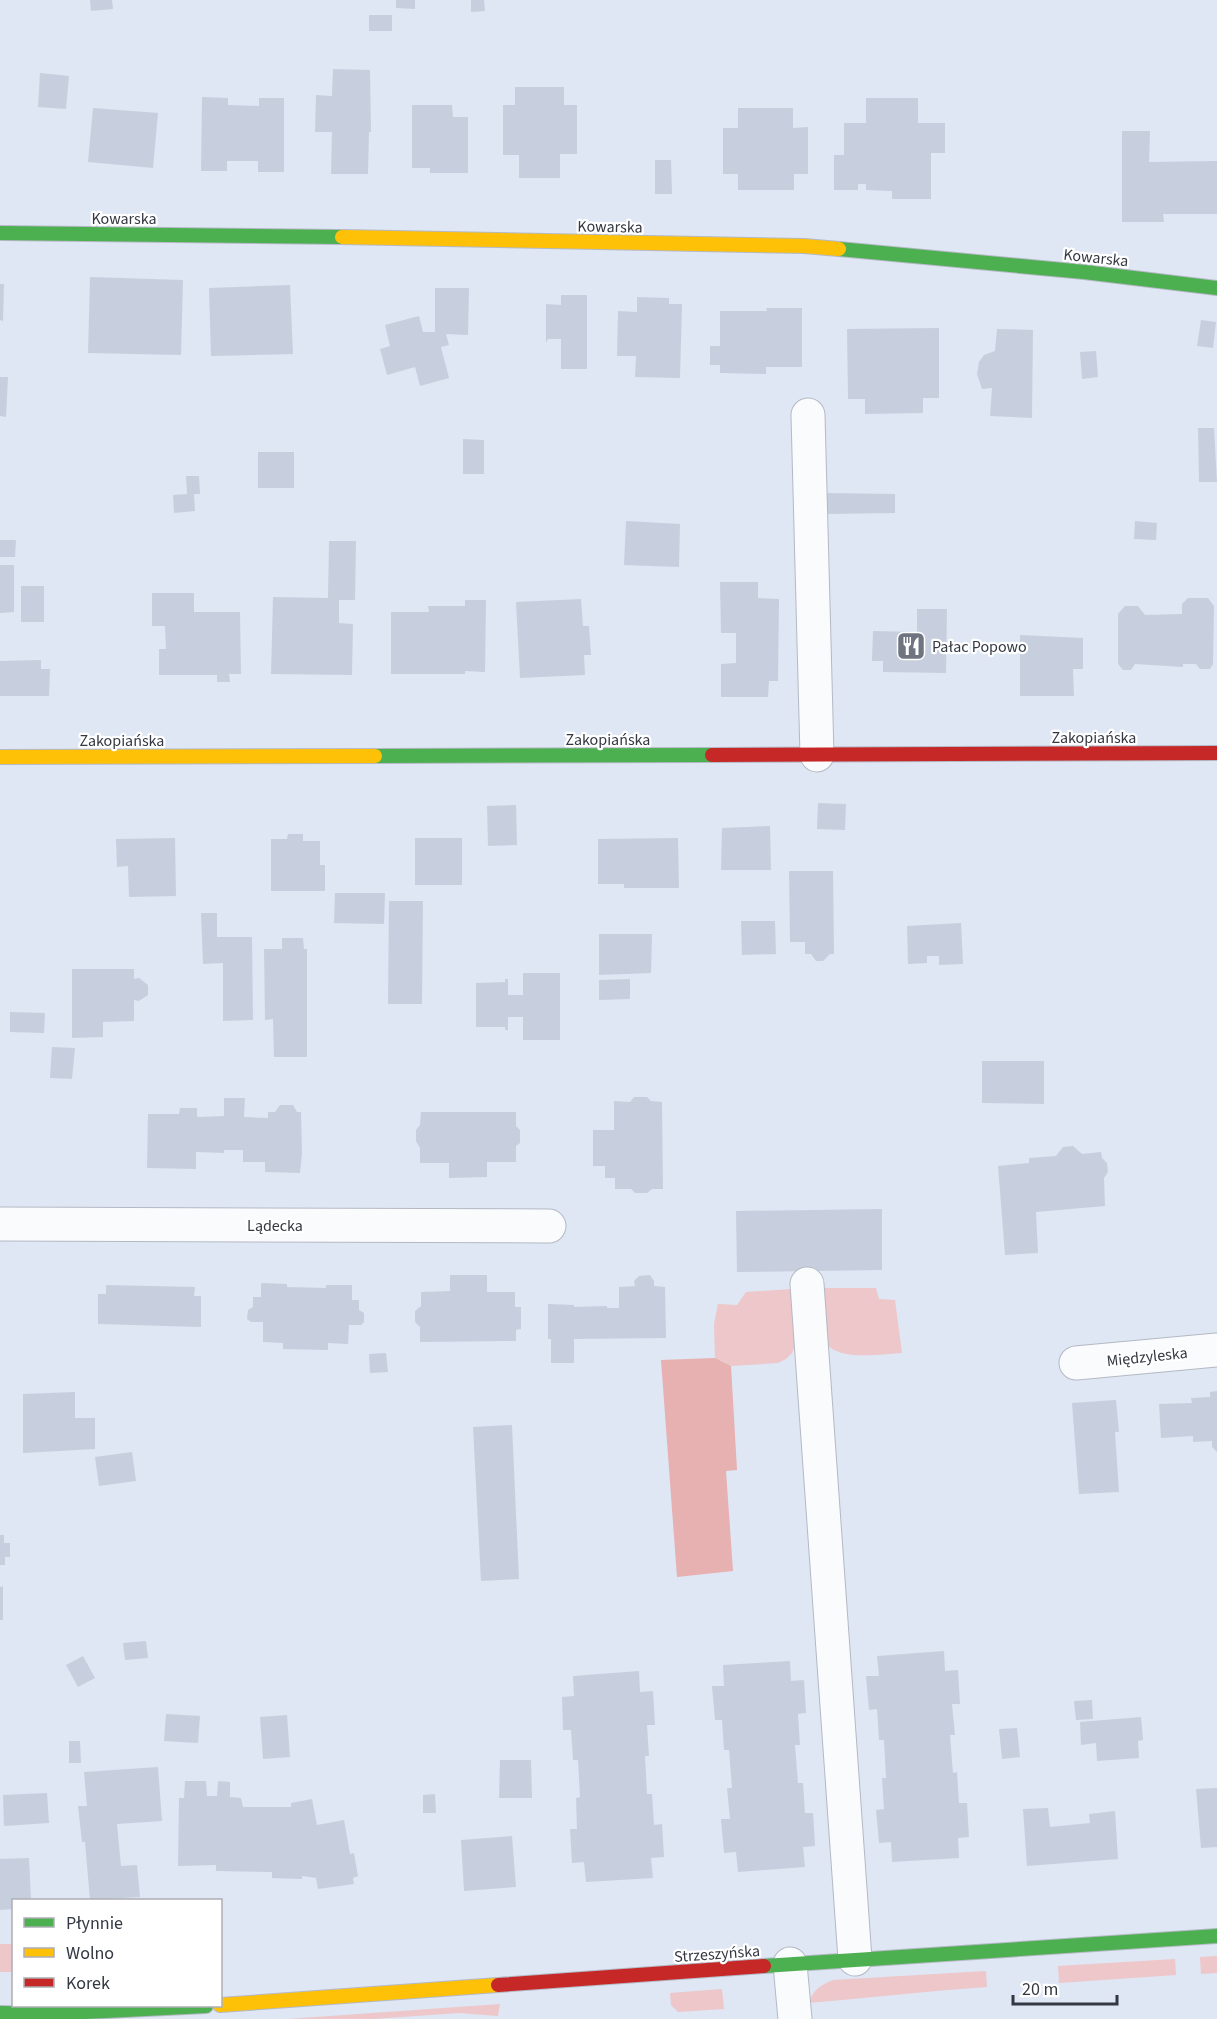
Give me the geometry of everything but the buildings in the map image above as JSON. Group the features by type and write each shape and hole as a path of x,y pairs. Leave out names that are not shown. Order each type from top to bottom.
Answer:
{"street":[{"name":"Kowarska","path":"0,233 243,235 804,246 1084,272 1217,288"},
{"path":"808,415 817,755"},
{"name":"Zakopiańska","path":"0,757 1217,753"},
{"name":"Lądecka","path":"0,1224 549,1226"},
{"path":"807,1284 855,1959"},
{"name":"Międzyleska","path":"1076,1363 1217,1350"},
{"name":"Strzeszyńska","path":"222,2004 1217,1936"},
{"path":"790,1964 795,2019"},
{"path":"0,2013 194,2010"}],"shaded area":[{"path":"820,1288 876,1288 879,1299 895,1300 902,1353 860,1355 838,1352 830,1348 822,1330"},
{"path":"792,1289 795,1345 792,1353 786,1359 778,1363 731,1366 715,1358 714,1324 718,1304 737,1305 746,1292"},
{"path":"715,1358 731,1366 737,1470 726,1471 733,1571 677,1577 661,1360"},
{"path":"0,1944 12,1944 12,1972 0,1972"},
{"path":"1217,1956 1217,1973 1201,1974 1200,1957"},
{"path":"1175,1959 1176,1975 1059,1983 1058,1966"},
{"path":"986,1971 987,1987 808,2003 818,1988 833,1980"},
{"path":"722,1989 724,2009 678,2012 671,2005 670,1993"},
{"path":"500,2004 498,2016 459,2013 373,2019 287,2019"}],"traffic: fast":[{"path":"0,233 342,237"},
{"path":"839,249 1084,272 1217,288"},
{"path":"375,756 712,755"},
{"path":"764,1966 1217,1936"},
{"path":"0,2013 45,2014 186,2007"}],"traffic: slow":[{"path":"342,237 804,246 839,249"},
{"path":"0,757 375,756"},
{"path":"222,2005 498,1985"}],"traffic: jam":[{"path":"712,755 1217,753"},
{"path":"498,1985 764,1966"}],"place":[{"name":"Pałac Popowo","path":"911,646"}]}
